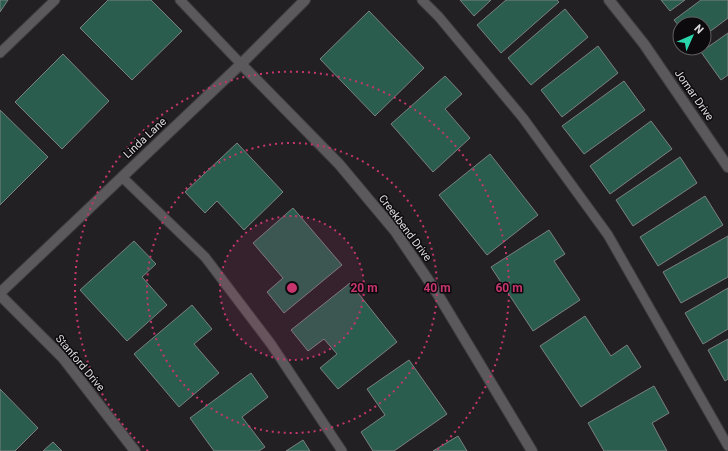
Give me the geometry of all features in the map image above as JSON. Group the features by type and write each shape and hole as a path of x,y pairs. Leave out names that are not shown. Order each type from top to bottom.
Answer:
{"street":[{"name":"Linda Lane","path":"0,294 241,64 305,0"},
{"name":"Jomar Drive","path":"610,0 644,44 728,167"},
{"name":"Creekbend Drive","path":"241,64 339,164 395,231 437,293 532,451"},
{"name":"Stanford Drive","path":"0,294 63,358 135,451"}],"lane":[{"path":"0,53 55,0"},
{"path":"180,0 241,64"},
{"path":"422,0 439,17 523,118 608,235 728,446"},
{"path":"122,177 205,257 271,344 342,451"}],"building":[{"path":"0,0 8,0 0,12"},
{"path":"108,0 151,0 182,31 132,80 80,28"},
{"path":"460,0 491,0 474,16"},
{"path":"506,0 557,0 559,2 501,53 477,25"},
{"path":"661,0 685,0 670,11"},
{"path":"701,0 728,0 728,18 712,30 712,16 679,16"},
{"path":"565,9 588,37 531,85 508,58"},
{"path":"369,11 424,68 375,116 320,59"},
{"path":"728,33 728,75 721,80 704,56 712,56 712,44"},
{"path":"598,46 618,73 562,117 541,90"},
{"path":"63,54 109,101 62,149 15,102"},
{"path":"445,76 462,94 445,109 470,138 433,172 391,124"},
{"path":"624,81 645,110 584,154 562,126"},
{"path":"0,110 48,157 0,205"},
{"path":"651,121 672,149 610,194 590,166"},
{"path":"237,143 283,192 244,230 217,201 205,213 185,192"},
{"path":"490,154 538,215 487,255 439,195"},
{"path":"680,157 697,183 633,226 616,200"},
{"path":"705,196 723,225 658,266 640,237"},
{"path":"293,208 342,265 284,313 267,292 283,278 253,243"},
{"path":"549,230 565,254 554,261 580,300 533,331 491,267"},
{"path":"728,236 728,277 681,303 663,272"},
{"path":"134,241 156,264 142,277 167,305 127,341 80,290"},
{"path":"350,283 397,342 338,389 320,368 337,354 324,339 308,351 291,330"},
{"path":"728,288 728,329 703,344 685,313"},
{"path":"192,305 212,329 194,344 219,373 179,407 134,354"},
{"path":"585,316 611,356 627,345 641,367 581,407 540,346"},
{"path":"728,339 728,379 725,381 708,350"},
{"path":"409,360 447,414 394,451 373,451 361,432 385,415 367,389"},
{"path":"251,373 268,397 242,417 265,447 259,451 214,451 190,418"},
{"path":"654,386 669,413 652,423 667,451 604,451 588,423"},
{"path":"0,389 38,428 15,451 0,451"},
{"path":"458,436 467,451 433,451"},
{"path":"303,440 310,451 286,451"},
{"path":"53,442 62,451 43,451"}]}
